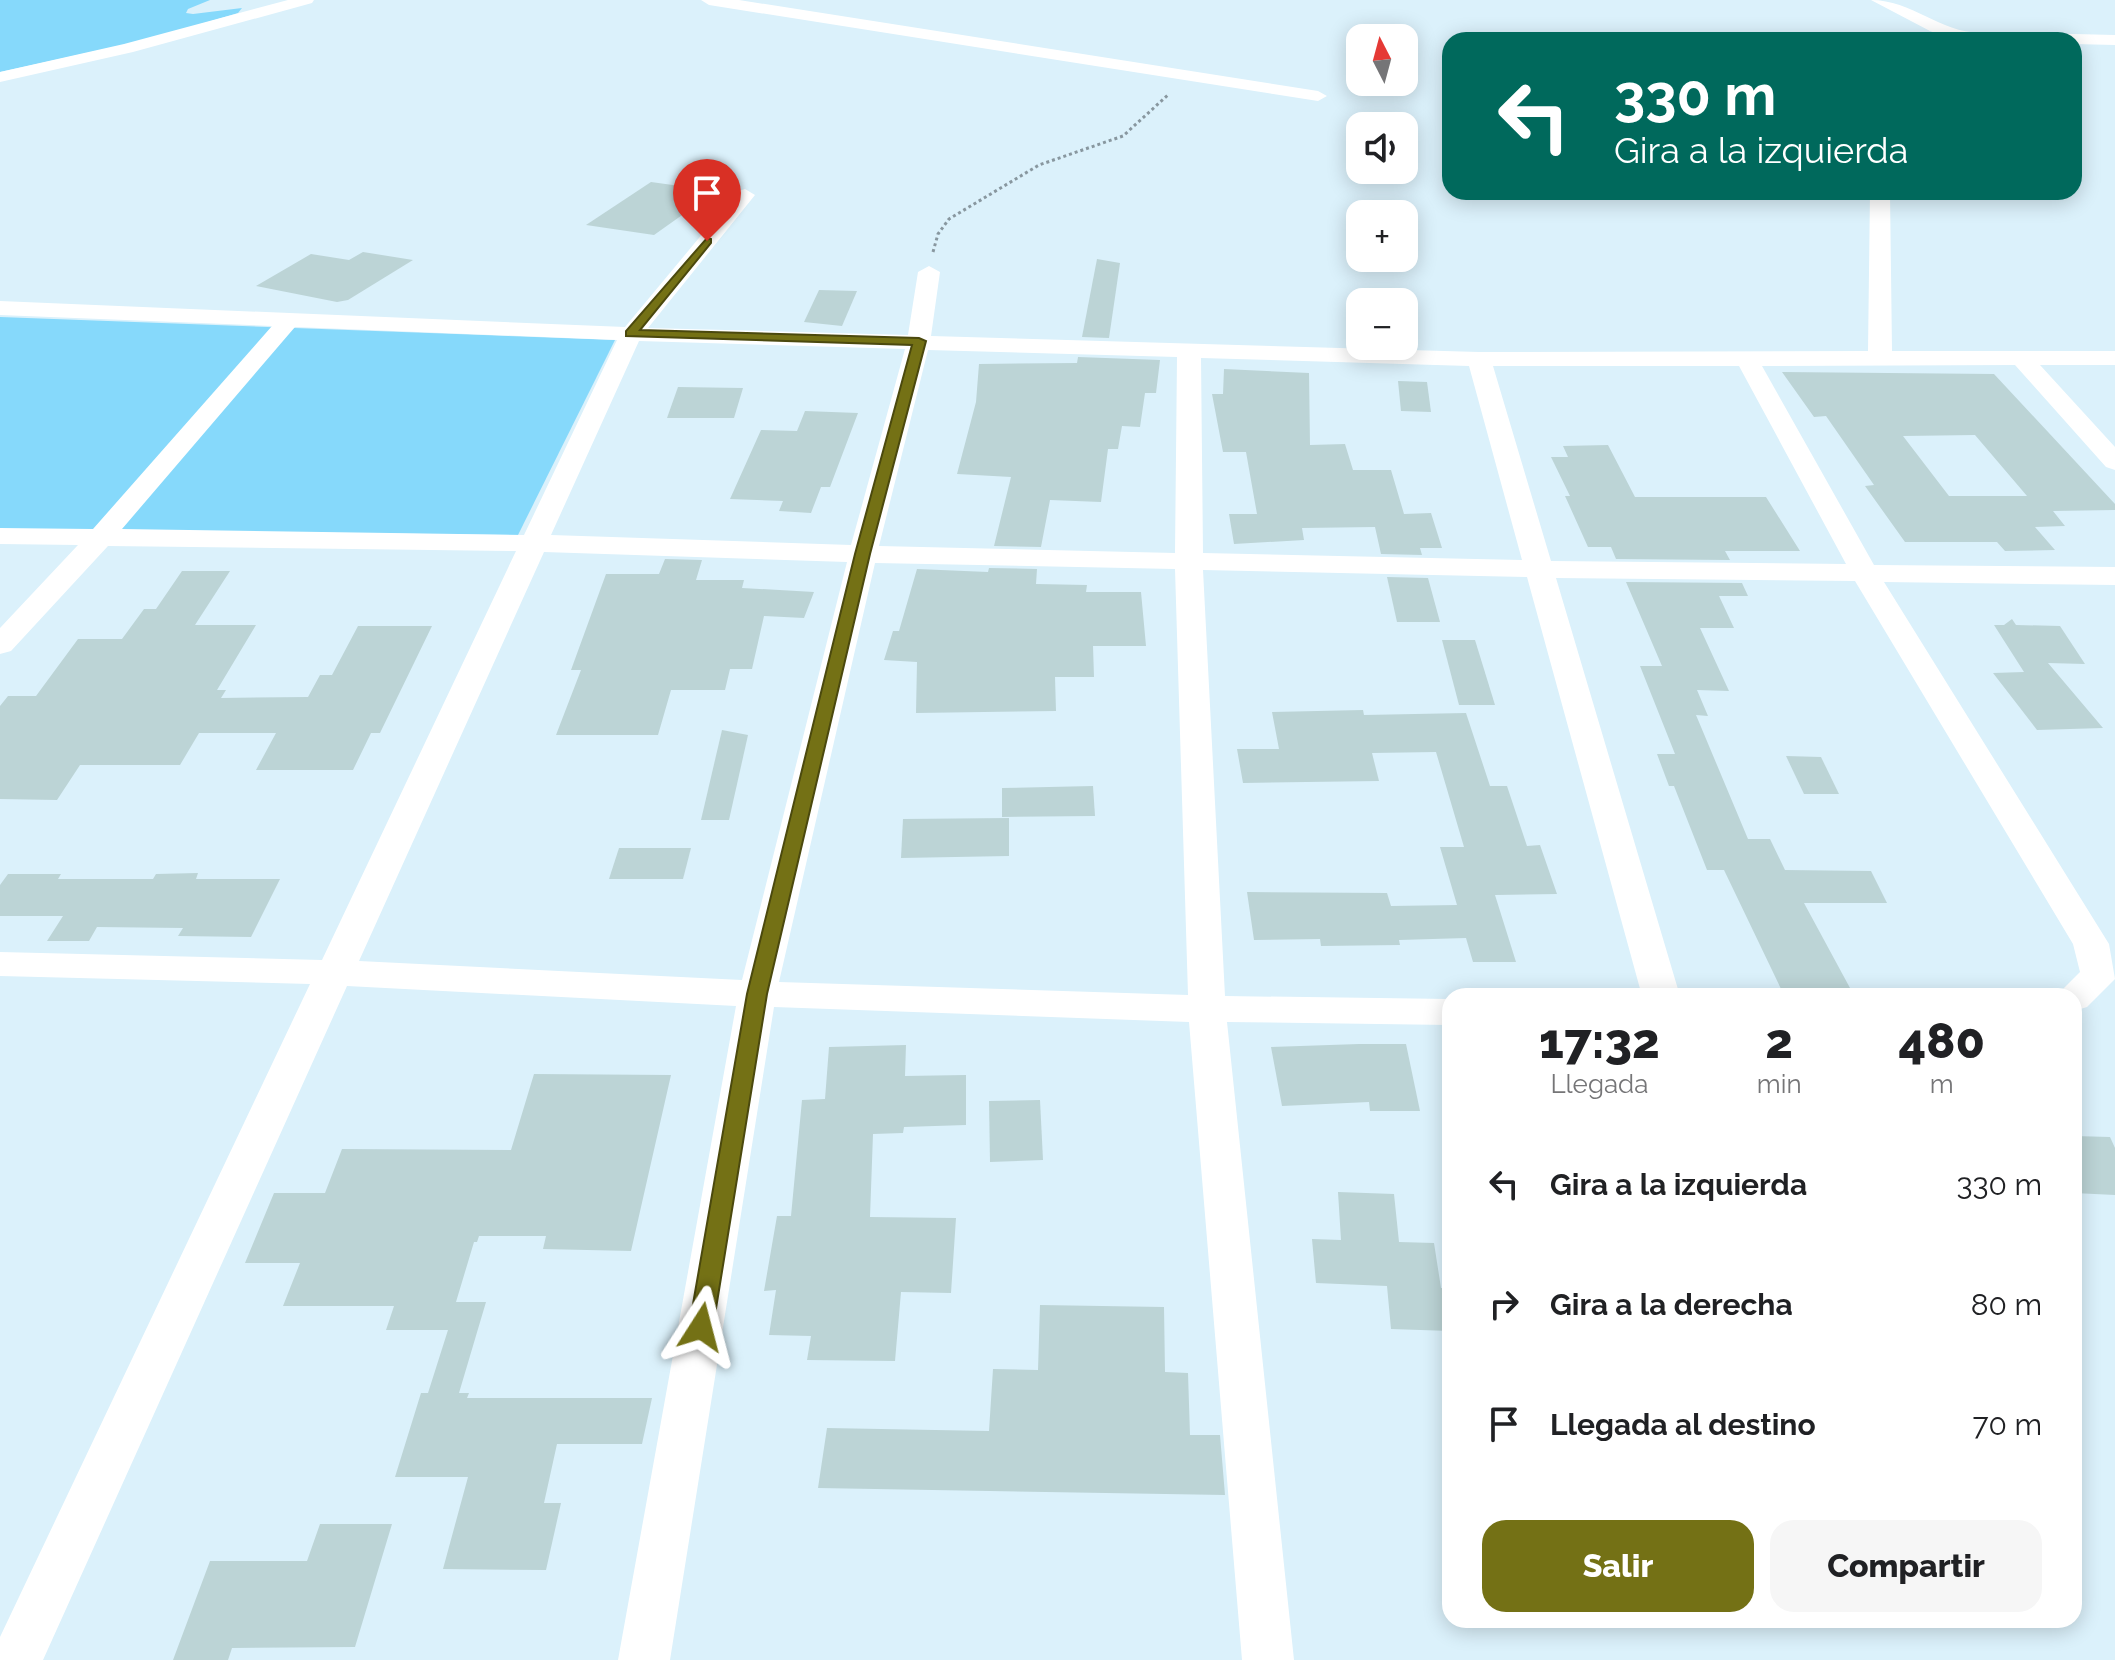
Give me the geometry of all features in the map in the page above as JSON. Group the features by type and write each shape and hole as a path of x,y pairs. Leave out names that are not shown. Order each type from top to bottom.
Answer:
{"street":[{"path":"0,77 127,48 306,0"},
{"path":"709,0 1318,96"},
{"path":"1879,0 1947,32"},
{"path":"2082,40 2115,40"},
{"path":"16,1660 631,334 745,195"},
{"path":"1880,200 1880,360"},
{"path":"644,1660 757,994 863,554 919,341 929,272"},
{"path":"0,308 631,334 1479,359 2115,358"},
{"path":"0,645 102,536 291,318"},
{"path":"1189,350 1189,561 1207,1011 1268,1660"},
{"path":"2021,358 2115,462"},
{"path":"1479,359 1659,988"},
{"path":"1747,359 1865,574 2091,944 2099,975 2082,991"},
{"path":"0,536 533,543 863,554 1539,569 2115,576"},
{"path":"0,964 335,971 757,994 1207,1011 1442,1012"}],"path":[{"path":"929,272 938,234 949,219 1039,165 1123,136 1186,76"}],"shaded area":[{"path":"0,0 210,0 188,9 186,13 193,14 242,8 238,13 151,39 0,72"},
{"path":"0,317 615,340 518,535 0,529"}],"building":[{"path":"651,182 716,191 654,235 586,225"},
{"path":"363,252 413,260 348,300 337,302 256,286 311,254 349,260"},
{"path":"1097,259 1120,263 1109,338 1082,337"},
{"path":"819,290 857,291 842,326 804,322"},
{"path":"1078,357 1160,360 1156,393 1145,393 1140,427 1122,426 1118,449 1108,449 1101,502 1050,500 1041,547 994,546 1011,477 957,474 976,402 979,364 1077,363"},
{"path":"1224,369 1309,373 1310,445 1345,444 1353,470 1391,470 1404,514 1431,513 1442,548 1420,548 1422,555 1381,554 1375,527 1302,528 1304,540 1234,544 1229,514 1257,514 1246,452 1223,452 1212,394 1223,394"},
{"path":"1782,372 1994,374 2115,504 2115,510 2053,511 2065,526 2035,527 2055,550 2005,551 1997,542 1905,542 1865,486 1874,485 1826,416 1814,417","holes":["1975,435 2027,496 1949,496 1903,436"]},
{"path":"1398,381 1427,382 1431,412 1401,411"},
{"path":"678,387 743,388 734,418 667,418"},
{"path":"805,411 858,413 830,487 821,487 811,513 779,511 783,501 730,499 761,430 797,431"},
{"path":"1608,445 1635,497 1766,497 1800,551 1725,551 1730,560 1616,559 1611,547 1588,547 1565,496 1570,496 1551,457 1568,457 1563,446"},
{"path":"665,559 702,560 696,580 744,580 742,588 814,592 804,618 764,616 752,669 730,669 725,690 671,690 658,735 556,735 581,670 571,670 606,574 659,574"},
{"path":"989,568 1037,569 1036,584 1087,585 1086,592 1141,592 1146,646 1093,646 1094,677 1055,677 1056,711 916,713 917,662 884,660 893,631 899,631 917,569 988,572"},
{"path":"182,571 230,571 195,625 256,625 217,690 226,690 221,698 308,697 320,675 332,675 358,626 432,626 380,733 371,733 353,770 256,770 276,733 199,733 180,765 80,765 57,800 0,799 0,706 8,696 36,696 78,639 122,639 144,609 156,609"},
{"path":"1387,577 1428,578 1440,622 1397,622"},
{"path":"1626,582 1742,583 1748,596 1719,596 1734,628 1700,628 1729,691 1697,690 1708,716 1696,715 1748,839 1770,839 1785,870 1871,871 1887,903 1804,903 1850,988 1781,988 1724,870 1707,870 1674,786 1669,786 1657,754 1675,754 1640,666 1662,666"},
{"path":"2012,619 2016,625 2060,626 2085,664 2048,663 2103,728 2037,730 1993,673 2024,672 1994,625 2004,625"},
{"path":"1442,640 1475,640 1495,705 1459,705"},
{"path":"1363,710 1364,715 1466,713 1490,786 1507,786 1527,846 1540,845 1557,894 1495,895 1516,962 1473,962 1466,938 1399,940 1400,945 1321,946 1320,939 1254,940 1247,892 1387,893 1391,906 1457,905 1440,847 1464,847 1436,752 1372,753 1379,781 1243,783 1237,749 1279,749 1272,712"},
{"path":"722,730 748,735 729,820 701,820"},
{"path":"1786,756 1821,757 1839,794 1804,794"},
{"path":"1093,786 1095,816 1002,817 1002,788"},
{"path":"1009,818 1009,856 901,858 903,819"},
{"path":"619,848 691,848 683,879 609,879"},
{"path":"198,873 196,879 280,879 251,937 178,936 183,928 97,927 89,941 47,941 63,916 0,916 0,885 8,874 61,874 58,879 153,879 156,874"},
{"path":"1406,1044 1420,1111 1370,1111 1369,1102 1282,1106 1271,1047"},
{"path":"906,1045 905,1076 966,1075 966,1125 904,1127 903,1133 873,1134 870,1217 956,1218 951,1293 901,1292 895,1361 807,1360 811,1336 769,1335 776,1290 764,1291 777,1216 791,1216 802,1100 825,1099 829,1047"},
{"path":"534,1074 671,1075 631,1251 543,1249 546,1236 479,1236 474,1242 456,1302 486,1302 459,1393 469,1393 467,1398 652,1398 642,1444 557,1444 544,1503 561,1503 546,1570 443,1569 468,1477 395,1477 421,1393 428,1393 448,1330 386,1330 394,1306 283,1306 300,1263 245,1263 274,1193 325,1193 342,1149 511,1150"},
{"path":"1040,1100 1043,1160 990,1162 989,1101"},
{"path":"2082,1136 2110,1137 2115,1148 2115,1195 2082,1193"},
{"path":"1338,1192 1394,1194 1399,1242 1434,1243 1442,1288 1442,1331 1391,1329 1387,1286 1316,1283 1312,1239 1341,1240"},
{"path":"1040,1305 1164,1307 1165,1372 1188,1373 1190,1435 1220,1435 1225,1495 818,1488 827,1428 989,1431 993,1369 1038,1370"},
{"path":"320,1524 392,1524 355,1647 232,1648 228,1660 173,1660 210,1561 307,1561"}],"route":[{"path":"701,1327 757,994 863,554 919,341 631,334 707,241"}]}
